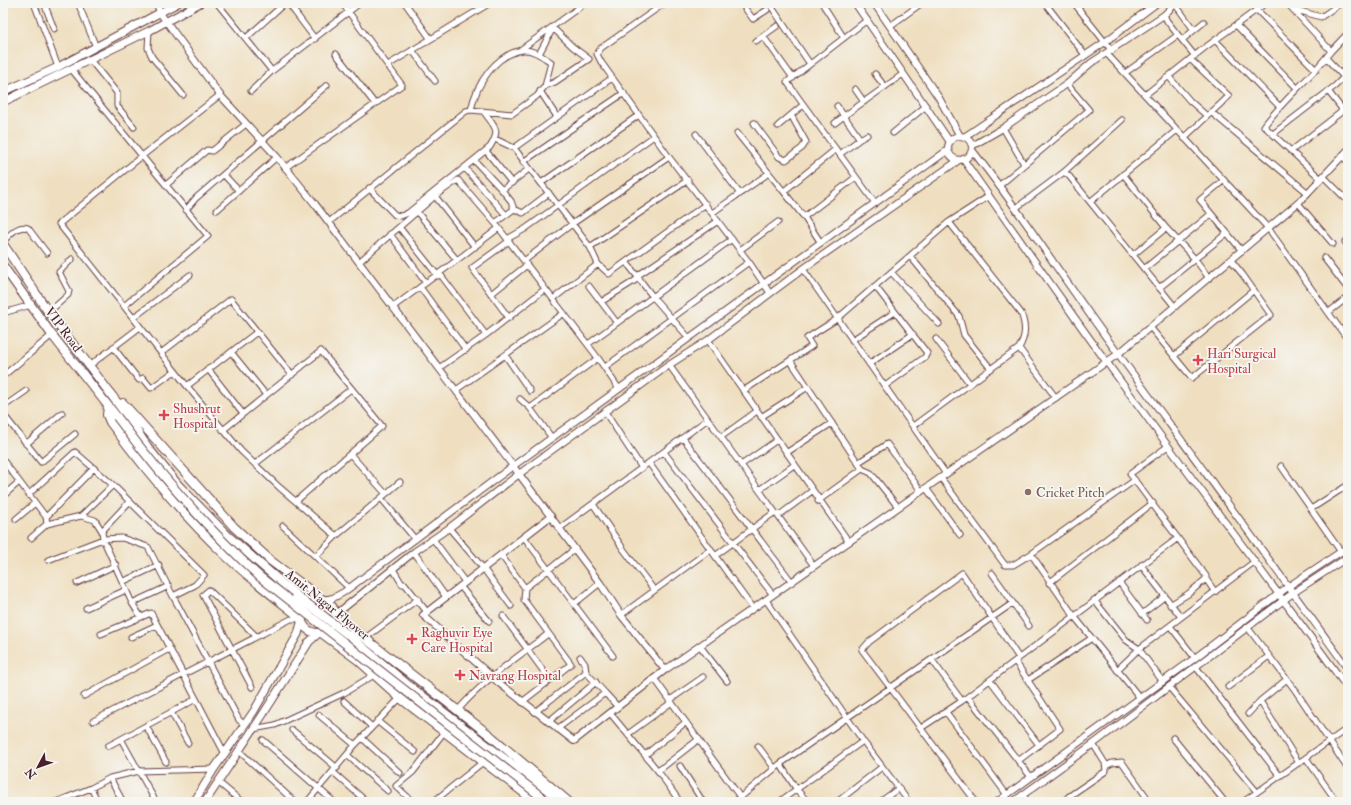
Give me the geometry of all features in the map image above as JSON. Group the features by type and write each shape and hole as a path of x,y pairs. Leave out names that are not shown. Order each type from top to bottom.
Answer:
{"main road":[{"path":"3,92 58,67 178,3"},
{"path":"3,102 91,61 167,22 200,3"},
{"name":"VIP Road","path":"3,244 48,312 109,393"},
{"name":"VIP Road","path":"3,267 52,335 108,406"},
{"path":"109,393 120,400 234,528 271,561 331,605 335,615 492,737 569,802"},
{"name":"Amit Nagar Flyover","path":"109,393 125,413 148,448 178,484 228,536 296,595 408,685 559,801"},
{"path":"108,406 107,415 110,422 141,464 223,553 302,619 307,628 320,632 358,660 400,698 536,802"},
{"name":"Amit Nagar Flyover","path":"108,406 172,488 221,540 260,577 548,802"},
{"path":"194,802 214,769 254,711 298,634 305,605 313,600 323,600"},
{"path":"205,802 254,729 309,642 320,632 325,631 333,624 335,615"}],"street":[{"path":"34,3 58,67"},
{"path":"44,3 54,29"},
{"path":"78,3 96,47"},
{"path":"156,3 160,13 220,95 277,157 329,222 520,474 600,583 621,615 665,670"},
{"path":"217,3 272,71"},
{"path":"246,38 286,3 315,39"},
{"path":"285,168 402,85 342,3"},
{"path":"251,92 272,71 360,3"},
{"path":"405,3 430,38"},
{"path":"388,65 430,38 490,3"},
{"path":"665,3 601,48 597,54 612,78 669,157 732,239 770,293"},
{"path":"741,3 753,19 767,10"},
{"path":"769,3 810,64"},
{"path":"822,3 844,38"},
{"path":"855,3 950,142"},
{"path":"874,3 939,98 962,136 968,139 972,148 1000,185 1118,354 1348,668"},
{"path":"890,26 922,3"},
{"path":"1045,3 1085,55"},
{"path":"1074,3 1104,42 1109,53 1125,73 1268,228 1348,340"},
{"path":"323,600 333,598 349,588 513,466 876,203 948,150 952,139 962,136 1085,55 1157,3"},
{"path":"1145,95 1215,40 1266,3"},
{"path":"1287,3 1331,51"},
{"path":"1293,9 1300,3"},
{"path":"1293,9 1321,17 1341,3"},
{"path":"518,52 528,42 553,28 584,4"},
{"path":"335,615 414,552 449,528 605,412 670,365 708,340 803,269 969,156 972,148 1067,84 1091,63 1109,53 1164,15 1175,4 1194,30"},
{"path":"1257,10 1316,70"},
{"path":"1164,15 1167,21 1195,56"},
{"path":"867,20 787,82 876,203"},
{"path":"1182,40 1204,22"},
{"path":"1236,25 1297,88"},
{"path":"756,41 778,26"},
{"path":"553,28 573,47 589,59 601,62"},
{"path":"539,54 553,28"},
{"path":"149,31 148,48 152,57 183,95"},
{"path":"1348,33 1316,70 1279,106 1264,126 1348,202"},
{"path":"1125,73 1178,35"},
{"path":"763,36 793,78"},
{"path":"1215,40 1279,106"},
{"path":"412,50 435,82"},
{"path":"471,110 472,102 490,70 501,59 524,50 539,54 551,62 545,86"},
{"path":"336,54 375,104"},
{"path":"1326,58 1344,77"},
{"path":"329,222 369,188 466,111 471,110 512,114 545,86 555,82 589,59"},
{"path":"1184,138 1229,96 1190,60"},
{"path":"91,61 117,93 116,106 134,127"},
{"path":"72,70 208,236 124,306"},
{"path":"1273,134 1328,92 1348,73"},
{"path":"875,74 885,87"},
{"path":"835,123 903,74"},
{"path":"1168,77 1209,114 1308,193"},
{"path":"514,148 612,78"},
{"path":"1000,185 1089,110 1067,84"},
{"path":"186,210 196,198 327,86"},
{"path":"855,89 864,102"},
{"path":"540,91 557,117"},
{"path":"1291,151 1340,113 1342,109 1340,105 1328,92"},
{"path":"524,162 624,93"},
{"path":"220,95 59,224 223,430 255,464 336,536"},
{"path":"778,126 803,105"},
{"path":"837,106 860,139"},
{"path":"893,133 926,106"},
{"path":"369,188 395,216 401,216 408,213 486,151 495,139 497,131 484,112"},
{"path":"541,183 639,115"},
{"path":"754,123 780,157 786,160 802,148 806,142 791,115"},
{"path":"1016,208 1064,172 1122,120"},
{"path":"166,185 207,150 212,151 246,124"},
{"path":"1003,128 1024,164"},
{"path":"1090,202 1176,130"},
{"path":"737,133 784,191 821,243"},
{"path":"696,134 740,194"},
{"path":"840,154 867,134"},
{"path":"509,318 472,268 557,204 654,136"},
{"path":"495,139 514,148 590,247 598,264 609,274 627,263 706,204"},
{"path":"784,191 836,150"},
{"path":"948,150 952,157 961,160 989,196 1168,446 1284,600 1348,689"},
{"path":"551,516 423,615 491,677 574,741 665,670 1118,354 1298,203 1348,150"},
{"path":"486,151 512,183"},
{"path":"1342,156 1348,162"},
{"path":"217,210 277,157"},
{"path":"491,294 572,224 669,157"},
{"path":"474,160 512,201 514,209"},
{"path":"465,168 506,214"},
{"path":"502,190 529,169"},
{"path":"1064,172 1175,307"},
{"path":"712,213 769,173"},
{"path":"1123,174 1166,228 1195,259 1209,278"},
{"path":"224,175 239,191"},
{"path":"804,218 856,177"},
{"path":"359,262 435,196 458,180 495,223 526,263 605,367 619,389"},
{"path":"590,247 688,180"},
{"path":"1224,180 1200,200 1242,251"},
{"path":"514,209 523,212 549,193"},
{"path":"435,196 474,247"},
{"path":"743,391 812,346 807,338 837,319 949,222 989,196"},
{"path":"1298,203 1333,244"},
{"path":"495,223 514,209"},
{"path":"417,212 457,260"},
{"path":"1144,269 1177,240 1211,214"},
{"path":"601,302 718,221"},
{"path":"740,250 778,222"},
{"path":"912,426 1019,348 1024,339 1024,323 1021,313 949,222"},
{"path":"399,226 486,335"},
{"path":"3,240 20,227 28,228 47,253"},
{"path":"393,307 439,275 499,228"},
{"path":"1133,255 1166,228"},
{"path":"1159,288 1227,233"},
{"path":"390,234 426,283"},
{"path":"588,344 732,239"},
{"path":"910,256 959,316 964,335 991,369"},
{"path":"1324,258 1348,289"},
{"path":"48,312 68,296 67,286 58,274 61,269 72,259"},
{"path":"1150,327 1192,378 1265,320 1271,315 1231,260"},
{"path":"605,367 749,262"},
{"path":"627,263 653,297 689,338"},
{"path":"553,299 598,264"},
{"path":"803,269 885,386 1005,565 1013,565 1031,554 1135,480"},
{"path":"891,272 939,324"},
{"path":"133,318 190,275"},
{"path":"589,286 617,323"},
{"path":"875,286 927,353 925,357 885,386"},
{"path":"420,287 466,350"},
{"path":"439,368 509,318 545,289"},
{"path":"1174,356 1241,303 1254,290"},
{"path":"1329,312 1348,297"},
{"path":"161,353 231,299 292,375"},
{"path":"3,313 31,305"},
{"path":"852,340 895,312"},
{"path":"456,390 564,313"},
{"path":"90,366 140,327"},
{"path":"187,386 257,332"},
{"path":"869,364 913,334"},
{"path":"3,376 52,335"},
{"path":"936,339 970,384"},
{"path":"708,340 818,501 849,542"},
{"path":"113,348 139,380 143,378 151,388 175,371"},
{"path":"1019,348 1056,398"},
{"path":"232,352 266,395"},
{"path":"223,430 321,352 382,426 296,501"},
{"path":"505,355 530,391"},
{"path":"530,408 598,358"},
{"path":"790,360 859,462 862,469 871,473 898,507"},
{"path":"670,365 814,566"},
{"path":"208,369 243,414"},
{"path":"761,417 808,387"},
{"path":"255,464 351,389"},
{"path":"3,407 26,391"},
{"path":"520,399 530,408 552,438"},
{"path":"721,437 757,411"},
{"path":"605,412 642,468"},
{"path":"26,444 62,413"},
{"path":"3,414 41,462 75,434"},
{"path":"560,528 708,419"},
{"path":"786,453 832,423"},
{"path":"683,438 792,582"},
{"path":"741,465 777,440"},
{"path":"859,462 887,444 960,534"},
{"path":"1168,446 1130,474 1178,538 1215,592"},
{"path":"29,494 75,452 113,485 204,576 195,585 173,596"},
{"path":"664,452 773,595"},
{"path":"350,454 386,494"},
{"path":"3,460 35,504 46,516 47,524"},
{"path":"649,463 753,609"},
{"path":"759,490 794,465"},
{"path":"1013,802 1093,744 1293,593 1347,559 1281,466"},
{"path":"46,516 94,468"},
{"path":"818,501 862,469"},
{"path":"3,496 19,482"},
{"path":"316,556 336,536 400,482"},
{"path":"81,516 113,485"},
{"path":"1311,508 1348,485"},
{"path":"715,556 753,529 812,491"},
{"path":"381,498 415,539"},
{"path":"102,531 129,502"},
{"path":"16,519 35,504"},
{"path":"594,504 624,550 654,590"},
{"path":"1049,582 1153,504"},
{"path":"31,538 47,524 81,516 95,520 102,531 103,539 116,565 122,582 132,603 141,617"},
{"path":"283,526 349,588"},
{"path":"449,528 483,568 511,606"},
{"path":"524,537 613,656"},
{"path":"48,560 103,539 122,538 148,547 159,565 173,596 207,662 239,720 244,725"},
{"path":"921,728 968,697 1094,600 1178,538"},
{"path":"433,539 466,582"},
{"path":"997,802 1163,682 1289,586 1348,547"},
{"path":"525,588 575,549"},
{"path":"621,615 711,549"},
{"path":"414,552 446,597"},
{"path":"1031,554 1074,616 1140,698"},
{"path":"501,555 525,588 524,600 571,664 522,702"},
{"path":"1118,670 1139,649 1254,562"},
{"path":"77,583 116,565"},
{"path":"122,582 159,565"},
{"path":"1141,566 1181,618"},
{"path":"393,569 402,584 405,584 427,612"},
{"path":"976,802 862,650 869,642 962,573 992,618 1028,680 1060,728 1018,761"},
{"path":"992,573 1029,626"},
{"path":"1170,605 1188,594 1206,579"},
{"path":"1119,582 1147,620"},
{"path":"574,604 600,583"},
{"path":"132,603 169,586"},
{"path":"460,586 489,621"},
{"path":"86,608 126,590"},
{"path":"252,687 203,595 209,590 256,636"},
{"path":"1142,614 1164,597"},
{"path":"364,639 418,599"},
{"path":"766,600 863,741 909,802"},
{"path":"1094,600 1126,640 1139,649 1163,682"},
{"path":"735,802 780,764 1013,603"},
{"path":"101,634 151,612 225,754"},
{"path":"503,616 550,680"},
{"path":"93,721 256,636 291,619 302,619"},
{"path":"131,637 157,625"},
{"path":"1170,626 1194,658"},
{"path":"1248,628 1287,679 1348,769"},
{"path":"458,710 474,692 491,677 548,634"},
{"path":"1028,680 1092,638"},
{"path":"700,646 727,681"},
{"path":"84,696 169,649"},
{"path":"1228,687 1269,656"},
{"path":"580,657 585,664 586,672 618,706"},
{"path":"932,660 962,701"},
{"path":"1196,667 1280,776"},
{"path":"535,712 586,672"},
{"path":"254,729 275,725 344,693 374,675"},
{"path":"628,734 703,677"},
{"path":"654,678 740,797"},
{"path":"1248,714 1260,701 1287,679"},
{"path":"990,680 1039,745"},
{"path":"548,722 596,682"},
{"path":"1169,687 1257,792"},
{"path":"557,729 605,693"},
{"path":"968,697 1031,777"},
{"path":"307,802 355,745 400,698"},
{"path":"108,746 196,699"},
{"path":"344,701 372,727"},
{"path":"1260,701 1299,762"},
{"path":"171,712 188,742"},
{"path":"946,712 1007,795"},
{"path":"610,713 658,771 680,802"},
{"path":"319,715 355,745"},
{"path":"377,722 415,752"},
{"path":"645,755 686,722"},
{"path":"146,726 166,762"},
{"path":"1244,802 1348,728"},
{"path":"292,730 337,768"},
{"path":"414,802 396,786 413,772 444,732"},
{"path":"362,738 400,773"},
{"path":"1173,738 1225,802"},
{"path":"121,739 156,802"},
{"path":"658,771 699,739"},
{"path":"262,740 334,802"},
{"path":"779,802 798,790 863,741"},
{"path":"1093,744 1106,766"},
{"path":"758,746 775,769"},
{"path":"239,751 295,802"},
{"path":"347,755 388,791"},
{"path":"1306,758 1334,801"},
{"path":"433,802 482,762"},
{"path":"1106,766 1122,762 1150,802"},
{"path":"780,764 808,802"},
{"path":"680,766 703,802"},
{"path":"837,802 882,766"},
{"path":"1066,802 1068,797 1103,774 1106,766"},
{"path":"56,802 91,788 110,778 139,771 214,769"},
{"path":"333,772 367,802"},
{"path":"110,778 123,802"},
{"path":"218,782 242,802"},
{"path":"91,788 98,802"},
{"path":"880,802 899,788"},
{"path":"1022,795 1028,802"},
{"path":"69,796 72,802"}],"place":[{"name":"Hari Surgical Hospital","path":"1198,360"},
{"name":"Shushrut Hospital","path":"164,415"},
{"name":"Cricket Pitch","path":"1028,492"},
{"name":"Raghuvir Eye Care Hospital","path":"412,639"},
{"name":"Navrang Hospital","path":"460,675"}]}
